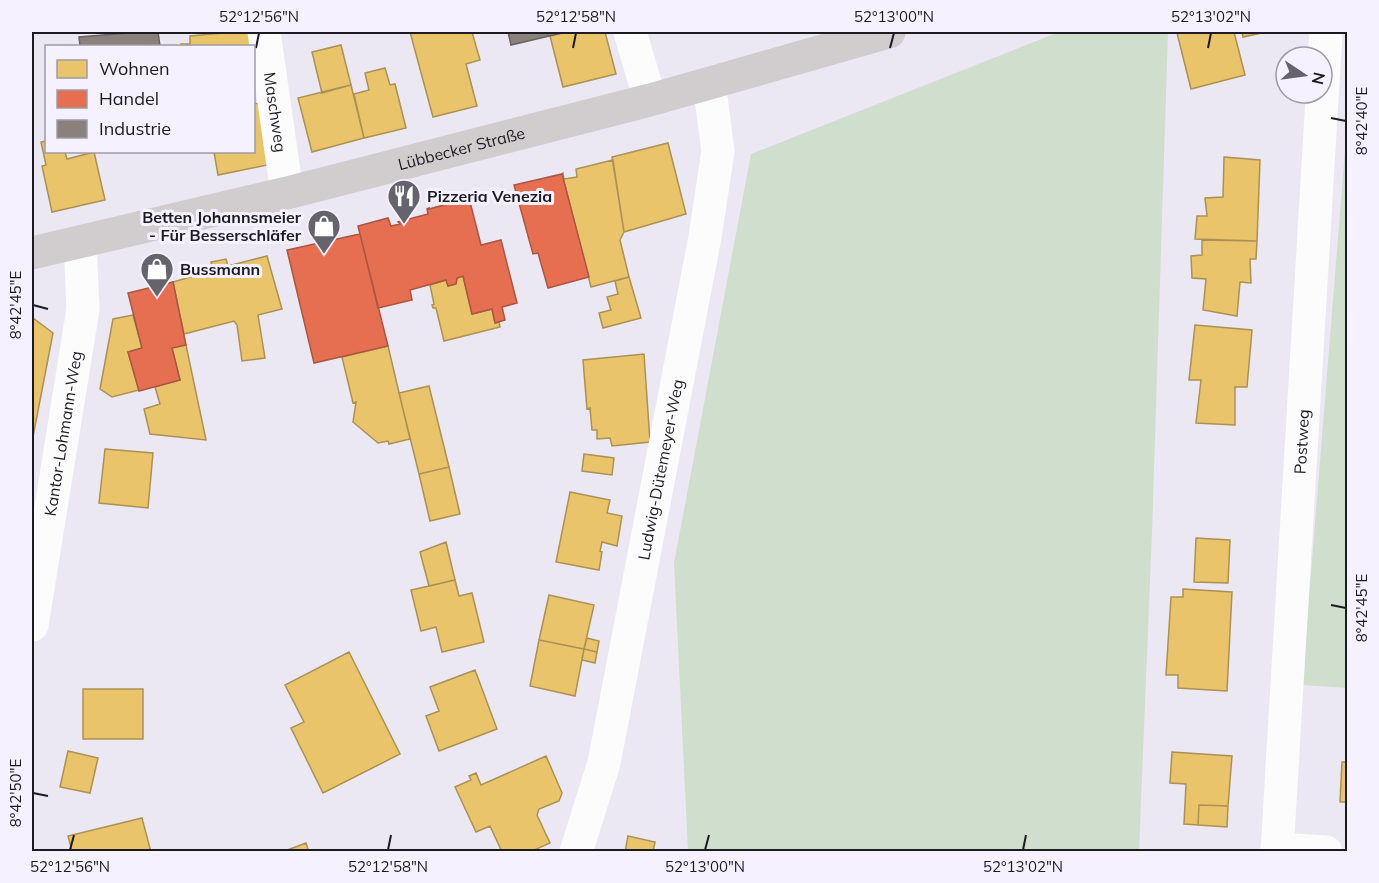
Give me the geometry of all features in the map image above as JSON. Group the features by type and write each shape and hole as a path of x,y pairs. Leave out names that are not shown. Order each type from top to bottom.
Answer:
{"main road":[{"name":"Lübbecker Straße","path":"32,254 287,193 650,100 889,32"}],"street":[{"name":"Maschweg","path":"264,32 287,193"},
{"path":"630,32 650,100"},
{"name":"Postweg","path":"1277,850 1326,32"},
{"name":"Ludwig-Dütemeyer-Weg","path":"576,852 604,763 705,237 718,151 709,83"},
{"name":"Kantor-Lohmann-Weg","path":"32,625 83,309 80,242"},
{"path":"1277,850 1326,852"}],"green space":[{"path":"1059,32 1168,32 1139,851 688,851 674,563 751,154"},
{"path":"1347,126 1347,688 1302,685"}],"building: Wohnen":[{"path":"249,32 250,45 181,45 190,44 190,36"},
{"path":"410,32 472,32 480,60 466,64 477,106 433,117"},
{"path":"566,32 605,32 616,74 563,87 550,36"},
{"path":"1234,32 1245,75 1191,89 1177,33"},
{"path":"1242,32 1266,32 1243,37"},
{"path":"341,45 351,85 322,93 312,52"},
{"path":"385,68 390,85 395,84 406,128 364,138 354,94 369,90 365,73"},
{"path":"351,85 364,138 312,152 298,98"},
{"path":"260,103 272,164 218,175 214,153 255,153 255,104"},
{"path":"45,141 45,153 65,153 67,159 94,153 105,200 52,212 42,166 46,165 41,142"},
{"path":"668,143 686,214 624,232 612,157"},
{"path":"1224,157 1260,160 1257,241 1195,239 1197,216 1207,216 1205,198 1223,197"},
{"path":"613,160 624,232 620,240 629,277 591,287 562,174 564,179 577,177 576,169"},
{"path":"1202,240 1257,241 1256,259 1250,259 1251,283 1240,282 1237,316 1203,310 1206,279 1192,278 1191,256 1202,255"},
{"path":"267,256 282,309 258,315 265,358 242,361 237,325 234,321 184,334 173,282 214,270 211,262 226,259 228,266"},
{"path":"463,276 472,314 492,309 495,323 499,322 500,327 444,341 436,308 432,305 434,304 430,285 446,280 448,286 456,284 457,278"},
{"path":"629,277 641,318 603,328 599,313 611,310 607,297 618,294 615,281"},
{"path":"133,315 142,348 128,352 139,390 112,397 100,389 113,319"},
{"path":"32,318 53,333 32,442"},
{"path":"1195,325 1252,330 1247,387 1235,387 1235,425 1196,423 1201,380 1189,380"},
{"path":"186,345 206,440 150,434 144,409 160,404 155,387 180,380 172,348"},
{"path":"388,346 410,439 389,444 388,441 378,443 353,422 356,402 353,403 342,357"},
{"path":"644,354 650,442 612,446 610,438 597,439 597,430 592,430 590,408 587,409 583,360"},
{"path":"429,386 449,467 419,474 399,393"},
{"path":"105,449 153,453 148,508 99,503"},
{"path":"584,454 614,458 612,475 582,471"},
{"path":"449,467 460,514 430,521 419,474"},
{"path":"570,492 610,500 607,513 622,516 617,546 602,542 599,570 556,562"},
{"path":"1196,538 1230,540 1228,583 1194,582"},
{"path":"446,542 455,580 429,586 420,552"},
{"path":"455,580 459,596 472,593 484,642 442,652 436,627 421,631 411,590"},
{"path":"1183,589 1232,592 1227,691 1178,688 1178,675 1166,675 1171,597 1183,597"},
{"path":"549,595 594,605 584,649 539,640"},
{"path":"587,638 599,641 597,652 584,649"},
{"path":"539,640 584,649 575,696 530,686"},
{"path":"584,649 597,652 595,663 582,660"},
{"path":"349,652 400,754 323,793 291,728 304,722 285,685"},
{"path":"475,670 497,729 439,751 426,716 439,711 430,687"},
{"path":"83,689 143,689 143,739 83,739"},
{"path":"68,751 98,758 90,793 60,787"},
{"path":"1172,752 1232,756 1228,806 1199,805 1198,825 1184,824 1186,784 1170,783"},
{"path":"546,756 562,793 559,801 539,809 537,815 550,843 530,852 502,852 490,826 476,832 455,787 471,780 469,776 476,773 481,785"},
{"path":"1342,762 1348,762 1348,802 1340,802"},
{"path":"1199,805 1228,806 1227,827 1198,825"},
{"path":"142,818 151,852 71,852 68,836"},
{"path":"628,836 655,842 653,852 625,852"},
{"path":"306,843 309,852 282,852"}],"building: Handel":[{"path":"562,174 589,277 548,288 538,253 533,254 514,185"},
{"path":"469,198 481,245 501,240 517,303 502,307 505,320 495,323 492,309 472,314 463,276 457,278 456,284 448,286 446,280 410,290 412,300 378,308 358,226 388,218 391,226 400,224 398,222 428,214 427,209 429,208"},
{"path":"360,234 388,346 314,363 287,250"},
{"path":"173,282 186,345 172,348 180,380 139,391 128,352 142,348 128,293"}],"building: Industrie":[{"path":"158,32 160,45 80,45 79,37"},
{"path":"508,32 566,32 511,45"}],"place":[{"name":"Pizzeria Venezia","path":"404,225"},
{"name":"Betten Johannsmeier - Für Besserschläfer","path":"324,255"},
{"name":"Bussmann","path":"157,298"}]}
